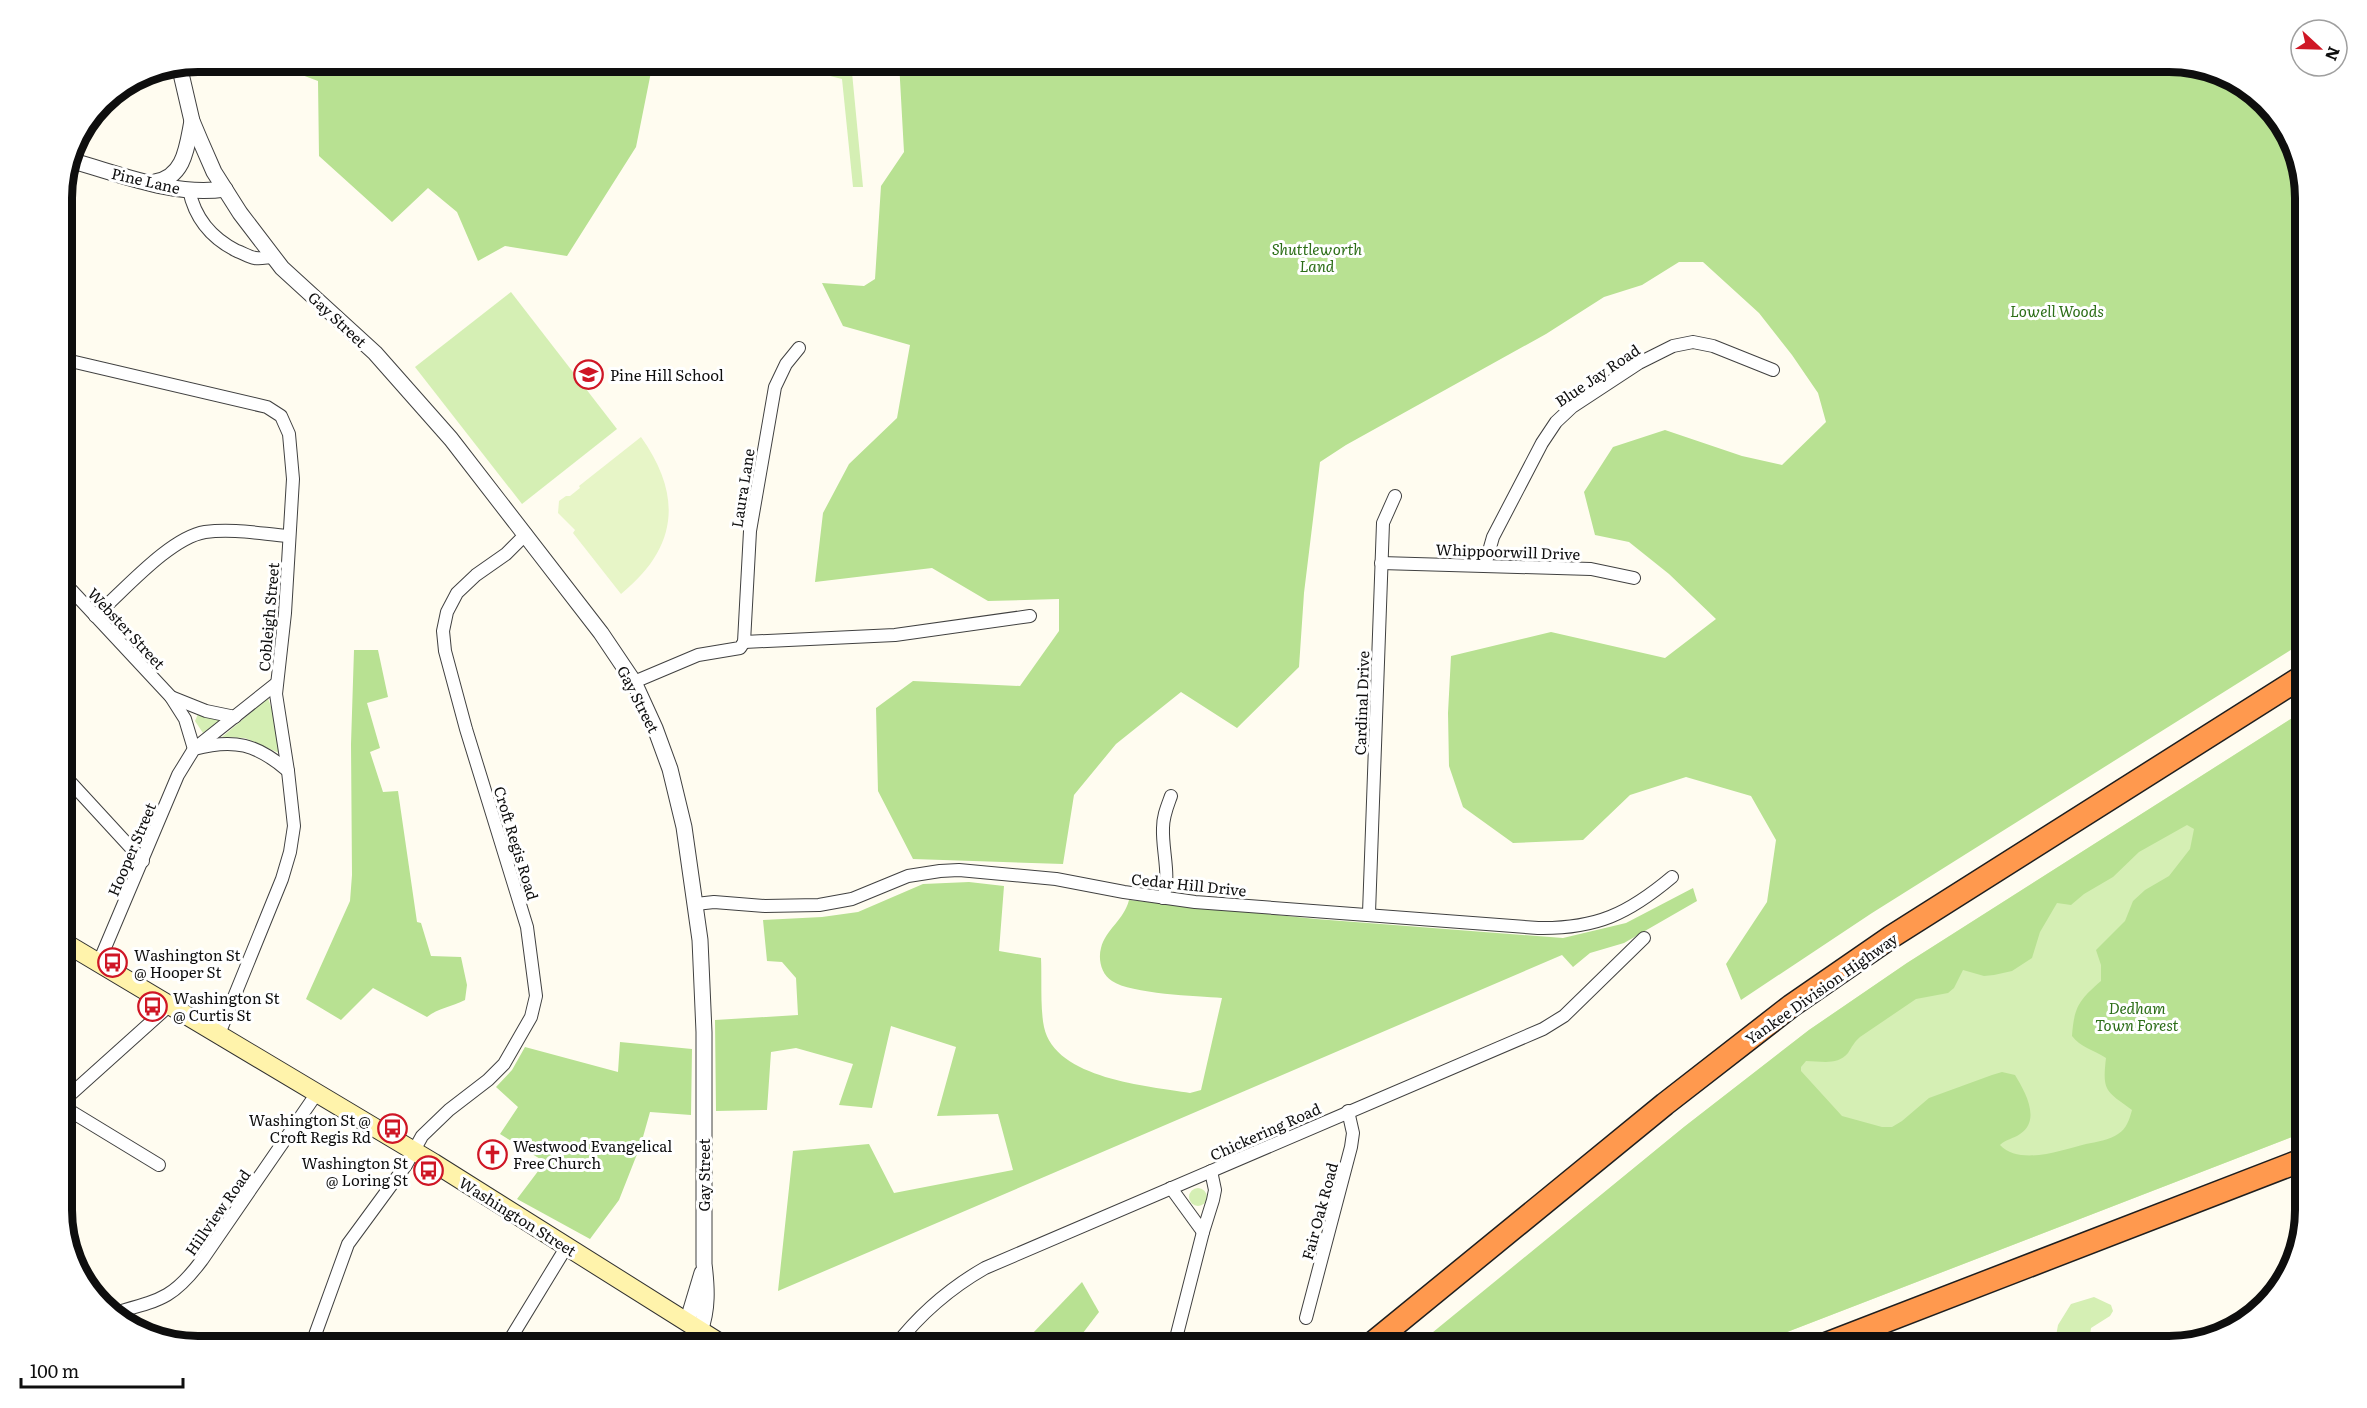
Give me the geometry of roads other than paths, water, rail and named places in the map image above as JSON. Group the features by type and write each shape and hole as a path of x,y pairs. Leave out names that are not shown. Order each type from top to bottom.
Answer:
{"highway":[{"name":"Yankee Division Highway","path":"1382,1336 1673,1097 1800,1000 1891,937 2295,681"},
{"path":"1849,1336 2295,1163"}],"main road":[{"name":"Washington Street","path":"72,946 413,1150 707,1336"}],"street":[{"name":"Gay Street","path":"181,73 192,121 214,172 274,257 282,268 375,353 415,397 526,534 601,633 634,682 656,728 670,769 684,827 696,904 703,980 704,1264 707,1292 706,1312 693,1327"},
{"path":"152,183 171,177 179,168 192,121"},
{"name":"Pine Lane","path":"77,162 152,183 189,190 225,189"},
{"path":"189,190 197,217 211,234 234,249 254,258 274,257"},
{"name":"Blue Jay Road","path":"1485,565 1493,537 1542,443 1556,422 1572,407 1639,363 1673,346 1693,342 1713,346 1773,370"},
{"name":"Laura Lane","path":"744,642 750,531 775,387 786,364 799,348"},
{"name":"Cobleigh Street","path":"72,361 267,406 281,416 289,434 293,479 285,614 277,683 278,714 293,813 290,852 282,879 219,1034"},
{"name":"Cardinal Drive","path":"1369,914 1383,523 1395,496"},
{"path":"95,616 122,594 146,567 179,543 203,532 227,531 289,536"},
{"name":"Croft Regis Road","path":"315,1336 348,1244 406,1165 422,1136 504,1064 531,1017 536,996 527,927 466,729 445,651 444,631 447,612 457,593 476,575 506,554 526,534"},
{"name":"Whippoorwill Drive","path":"1381,563 1591,569 1634,578"},
{"name":"Webster Street","path":"72,591 171,697 185,719 194,749"},
{"path":"634,682 698,655 740,648 744,642 895,635 1030,616"},
{"name":"Hooper Street","path":"99,962 182,766 194,749 277,683"},
{"name":"Webster Street","path":"171,697 206,711 235,717"},
{"path":"194,749 219,744 244,744 272,757 288,771"},
{"path":"72,784 143,861"},
{"path":"1163,898 1167,881 1162,829 1171,796"},
{"name":"Cedar Hill Drive","path":"696,904 714,902 765,906 819,905 852,899 908,876 940,870 959,870 1056,879 1163,898 1538,928 1569,928 1595,923 1625,911 1645,900 1672,877"},
{"name":"Chickering Road","path":"904,1336 916,1321 950,1290 985,1268 1543,1029 1564,1016 1644,938"},
{"path":"72,1095 170,1005"},
{"name":"Hillview Road","path":"122,1311 155,1302 171,1294 184,1282 202,1260 317,1093"},
{"path":"72,1110 159,1165"},
{"name":"Fair Oak Road","path":"1306,1318 1351,1147 1353,1132 1348,1111"},
{"path":"1177,1336 1215,1190 1211,1172"},
{"path":"1171,1188 1203,1232"},
{"path":"513,1336 567,1246"}],"place":[{"name":"Pine Hill School","path":"589,374"},
{"name":"Washington St @ Hooper St","path":"113,963"},
{"name":"Washington St @ Curtis St","path":"152,1006"},
{"name":"Washington St @ Croft Regis Rd","path":"392,1128"},
{"name":"Westwood Evangelical Free Church","path":"492,1154"},
{"name":"Washington St @ Loring St","path":"429,1171"}],"park label":[{"name":"Shuttleworth Land","path":"1317,256"},
{"name":"Lowell Woods","path":"2057,310"},
{"name":"Dedham Town Forest","path":"2137,1016"}]}
